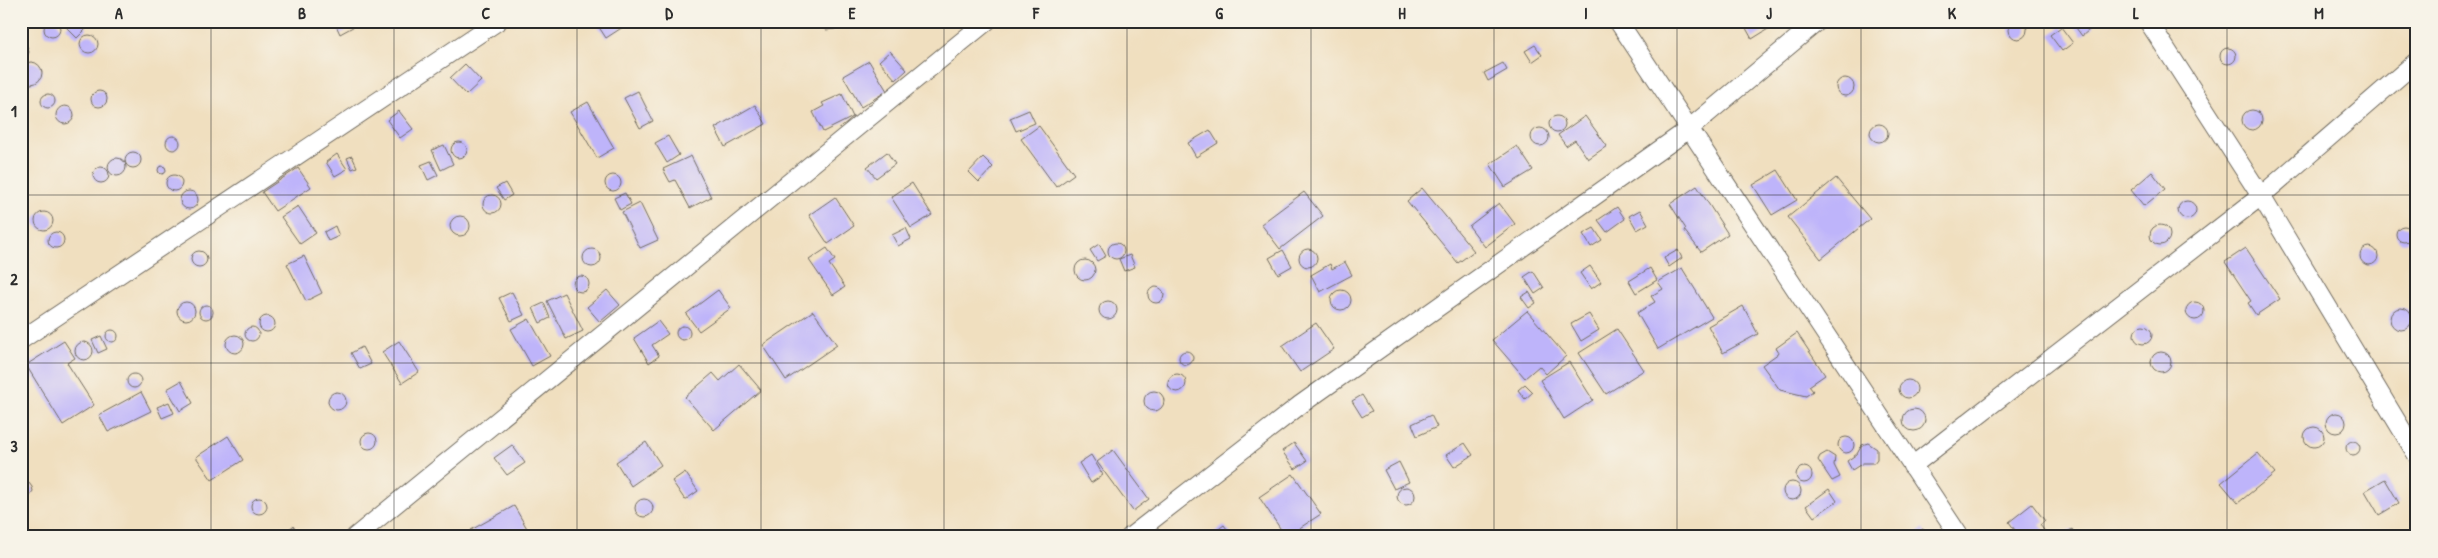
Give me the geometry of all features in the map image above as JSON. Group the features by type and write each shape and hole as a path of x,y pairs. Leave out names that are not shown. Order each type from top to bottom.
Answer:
{"street":[{"path":"21,340 498,21"},
{"path":"355,537 987,21"},
{"path":"1618,21 1960,537"},
{"path":"1130,537 1300,405 1689,129 1818,21"},
{"path":"2148,21 2261,196 2417,455"},
{"path":"1912,466 2261,196 2417,61"}],"building":[{"path":"49,21 55,21 60,26 58,35 49,37 44,32 44,26"},
{"path":"72,21 80,21 87,28 77,38 66,27"},
{"path":"334,21 359,21 360,23 340,34"},
{"path":"595,21 620,21 623,27 606,38"},
{"path":"824,21 838,21 835,29 826,30"},
{"path":"1742,21 1781,21 1752,39"},
{"path":"2014,21 2022,21 2027,26 2025,37 2014,39 2009,34 2009,26"},
{"path":"2071,21 2090,21 2094,26 2082,36"},
{"path":"2061,27 2073,43 2062,51 2050,35"},
{"path":"89,35 95,38 98,44 95,50 89,53 83,50 80,44 83,38"},
{"path":"21,42 26,44 29,52 27,56 21,59"},
{"path":"1535,45 1542,55 1532,62 1525,51"},
{"path":"2225,48 2231,48 2236,53 2234,62 2225,64 2220,59 2220,53"},
{"path":"890,51 907,70 896,80 879,61"},
{"path":"869,61 887,91 861,107 843,76"},
{"path":"31,62 39,65 42,73 39,81 31,84 23,81 20,73 23,65"},
{"path":"1503,63 1507,70 1488,81 1484,73"},
{"path":"465,64 481,81 466,95 450,78"},
{"path":"1845,78 1851,81 1854,87 1851,93 1845,96 1839,93 1836,87 1839,81"},
{"path":"99,91 107,99 99,107 91,99"},
{"path":"638,91 653,121 640,128 624,98"},
{"path":"45,94 51,94 55,101 51,108 45,108 41,104 41,98"},
{"path":"842,94 853,117 823,132 813,112 824,106 822,103"},
{"path":"588,102 614,148 597,158 570,112"},
{"path":"755,105 766,124 725,147 715,128"},
{"path":"65,106 71,109 74,115 71,121 65,124 59,121 56,115 59,109"},
{"path":"1029,110 1035,123 1016,131 1010,118"},
{"path":"2248,110 2256,110 2262,116 2262,124 2256,130 2248,130 2242,124 2242,116"},
{"path":"399,111 413,129 400,138 387,120"},
{"path":"1557,116 1563,118 1565,124 1563,130 1557,132 1551,130 1549,124 1551,118"},
{"path":"1585,116 1607,146 1588,159 1575,140 1566,146 1558,135"},
{"path":"1875,124 1883,124 1888,129 1886,140 1875,142 1870,137 1870,129"},
{"path":"1039,126 1074,174 1056,187 1021,139"},
{"path":"1536,128 1544,128 1549,133 1547,144 1536,146 1531,141 1531,133"},
{"path":"1210,130 1218,143 1196,157 1188,143"},
{"path":"170,136 176,136 180,143 176,150 170,150 166,146 166,140"},
{"path":"668,136 679,155 667,163 655,143"},
{"path":"459,142 467,150 459,158 451,150"},
{"path":"444,145 453,164 441,170 432,150"},
{"path":"1517,146 1533,170 1505,187 1490,164"},
{"path":"133,152 139,154 141,160 139,166 133,168 127,166 125,160 127,154"},
{"path":"887,152 895,164 876,178 867,167"},
{"path":"337,154 347,169 335,176 326,162"},
{"path":"352,156 357,167 352,169 347,158"},
{"path":"691,156 711,197 690,208 675,180 670,182 663,169"},
{"path":"983,157 993,167 979,182 969,172"},
{"path":"117,158 123,161 126,167 123,173 117,176 111,173 108,167 111,161"},
{"path":"431,161 438,175 428,180 421,165"},
{"path":"162,166 166,170 162,174 158,170"},
{"path":"98,167 104,167 109,172 107,181 98,183 93,178 93,172"},
{"path":"298,168 311,187 275,211 262,192"},
{"path":"1778,170 1797,200 1772,215 1753,185"},
{"path":"2152,172 2165,189 2144,206 2131,190"},
{"path":"171,175 177,175 182,180 180,189 171,191 166,186 166,180"},
{"path":"613,175 619,177 621,183 619,189 613,191 607,189 605,183 607,177"},
{"path":"1836,178 1870,219 1821,259 1788,217"},
{"path":"505,183 512,195 504,200 496,188"},
{"path":"912,183 932,215 911,228 891,197"},
{"path":"1697,186 1728,234 1701,252 1684,230 1686,229 1670,204"},
{"path":"1422,188 1474,251 1458,263 1407,201"},
{"path":"189,191 195,194 198,200 195,206 189,209 183,206 180,200 183,194"},
{"path":"1304,192 1323,216 1280,249 1261,224"},
{"path":"625,193 631,204 620,210 614,198"},
{"path":"492,195 498,198 501,204 498,210 492,213 486,210 483,204 486,198"},
{"path":"835,197 854,226 828,244 809,215"},
{"path":"2187,201 2193,204 2196,210 2193,216 2187,219 2181,216 2178,210 2181,204"},
{"path":"640,203 658,240 640,248 622,212"},
{"path":"1499,203 1515,224 1485,247 1469,226"},
{"path":"298,206 316,233 300,244 281,217"},
{"path":"1617,207 1625,219 1607,232 1598,220"},
{"path":"1640,210 1648,224 1637,230 1629,216"},
{"path":"44,212 50,215 53,221 50,227 44,230 38,227 35,221 38,215"},
{"path":"460,216 467,219 470,226 467,233 460,236 453,233 450,226 453,219"},
{"path":"2160,225 2167,228 2170,235 2167,242 2160,245 2153,242 2150,235 2153,228"},
{"path":"335,226 339,236 328,241 324,232"},
{"path":"2404,226 2410,228 2412,234 2410,240 2404,242 2398,240 2396,234 2398,228"},
{"path":"906,228 911,239 898,246 892,235"},
{"path":"1594,228 1602,240 1591,247 1583,234"},
{"path":"56,232 62,234 64,240 62,246 56,248 50,246 48,240 50,234"},
{"path":"21,240 26,247 21,257"},
{"path":"1116,243 1122,245 1124,251 1122,257 1116,259 1110,257 1108,251 1110,245"},
{"path":"1099,244 1106,256 1097,261 1090,250"},
{"path":"2365,247 2373,247 2378,252 2376,263 2365,265 2360,260 2360,252"},
{"path":"827,248 835,260 829,264 845,287 833,295 809,260"},
{"path":"2246,248 2280,299 2256,315 2248,303 2251,301 2225,262"},
{"path":"592,249 598,252 601,258 598,264 592,267 586,264 583,258 586,252"},
{"path":"1308,249 1314,252 1317,258 1314,264 1308,267 1302,264 1299,258 1302,252"},
{"path":"1283,250 1292,266 1278,274 1269,258"},
{"path":"1678,250 1682,258 1669,267 1664,258"},
{"path":"199,251 207,259 199,267 191,259"},
{"path":"1130,255 1135,267 1124,271 1119,259"},
{"path":"304,256 322,293 306,301 287,264"},
{"path":"1085,260 1092,263 1095,270 1092,277 1085,280 1078,277 1075,270 1078,263"},
{"path":"1345,262 1352,275 1320,292 1311,275 1330,264 1332,269"},
{"path":"1590,266 1601,282 1591,289 1580,273"},
{"path":"1650,268 1657,280 1636,293 1629,281"},
{"path":"1682,268 1712,317 1658,349 1637,313 1655,302 1651,296 1663,289 1658,282"},
{"path":"21,270 27,275 28,280 21,288"},
{"path":"1533,271 1544,288 1535,294 1524,277"},
{"path":"581,276 589,284 581,292 573,284"},
{"path":"1153,287 1159,287 1164,292 1162,301 1153,303 1148,298 1148,292"},
{"path":"607,290 620,305 600,322 587,307"},
{"path":"718,290 731,308 699,331 686,314"},
{"path":"1341,290 1348,293 1351,300 1348,307 1341,310 1334,307 1331,300 1334,293"},
{"path":"512,292 524,315 511,321 499,298"},
{"path":"1529,292 1536,303 1529,308 1521,297"},
{"path":"564,293 583,331 566,339 547,301"},
{"path":"1104,301 1112,301 1117,306 1115,317 1104,319 1099,314 1099,306"},
{"path":"186,302 192,305 195,311 192,317 186,320 180,317 177,311 180,305"},
{"path":"2195,302 2201,305 2204,311 2201,317 2195,320 2189,317 2186,311 2189,305"},
{"path":"544,303 550,318 540,323 533,308"},
{"path":"203,305 209,305 213,312 209,319 203,319 199,315 199,309"},
{"path":"1743,306 1758,334 1723,353 1708,326"},
{"path":"2401,308 2411,315 2412,319 2405,329 2401,330 2391,323 2390,319 2397,309"},
{"path":"813,311 837,345 786,380 763,345"},
{"path":"1527,311 1566,356 1546,374 1539,366 1525,378 1492,340"},
{"path":"1589,314 1599,330 1581,341 1571,324"},
{"path":"264,316 270,316 275,321 273,330 264,332 259,327 259,321"},
{"path":"529,319 550,356 532,366 511,329"},
{"path":"658,321 668,334 652,345 659,356 649,363 634,338"},
{"path":"1316,323 1334,349 1300,372 1282,346"},
{"path":"680,326 686,326 690,333 686,340 680,340 676,336 676,330"},
{"path":"2143,326 2149,329 2152,335 2149,341 2143,344 2137,341 2134,335 2137,329"},
{"path":"249,327 255,327 259,334 255,341 249,341 245,337 245,331"},
{"path":"1617,329 1644,370 1606,394 1579,353"},
{"path":"114,330 117,331 117,341 110,342 107,341 106,334 107,331"},
{"path":"1797,333 1825,375 1809,386 1813,391 1806,396 1780,390 1762,365 1779,353 1776,348"},
{"path":"235,335 241,338 244,344 241,350 235,353 229,350 226,344 229,338"},
{"path":"101,336 107,349 98,353 92,340"},
{"path":"64,341 75,358 67,363 94,405 63,425 26,365"},
{"path":"399,341 419,372 402,383 382,352"},
{"path":"80,342 88,342 93,347 91,358 80,360 75,355 75,347"},
{"path":"362,347 371,364 360,369 351,353"},
{"path":"1183,351 1189,351 1193,358 1189,365 1183,365 1179,361 1179,355"},
{"path":"2161,352 2168,355 2171,362 2168,369 2161,372 2154,369 2151,362 2154,355"},
{"path":"1569,362 1593,400 1564,419 1540,380"},
{"path":"739,364 761,390 714,430 685,397 713,373 720,381"},
{"path":"131,374 137,374 141,381 137,388 131,388 127,384 127,378"},
{"path":"1177,374 1183,377 1186,383 1183,389 1177,392 1171,389 1168,383 1171,377"},
{"path":"1904,380 1912,380 1917,385 1915,396 1904,398 1899,393 1899,385"},
{"path":"181,381 193,403 180,411 167,389"},
{"path":"1525,384 1533,392 1525,399 1518,390"},
{"path":"1154,391 1161,394 1164,401 1161,408 1154,411 1147,408 1144,401 1147,394"},
{"path":"141,392 151,411 108,432 99,415"},
{"path":"337,392 343,395 346,401 343,407 337,410 331,407 328,401 331,395"},
{"path":"1362,395 1372,411 1362,417 1352,401"},
{"path":"169,402 174,413 162,418 157,407"},
{"path":"1910,409 1918,409 1925,416 1925,424 1918,431 1910,431 1903,424 1903,416"},
{"path":"2336,413 2343,416 2346,423 2343,430 2336,433 2329,430 2326,423 2329,416"},
{"path":"1431,415 1437,427 1417,436 1412,424"},
{"path":"2314,427 2321,430 2324,437 2321,444 2314,447 2307,444 2304,437 2307,430"},
{"path":"366,433 372,433 377,438 375,447 366,449 361,444 361,438"},
{"path":"228,436 243,460 212,480 196,457"},
{"path":"1843,437 1849,437 1854,442 1852,451 1843,453 1838,448 1838,442"},
{"path":"2350,441 2356,441 2360,448 2356,455 2350,455 2346,451 2346,445"},
{"path":"646,442 661,465 631,486 616,462"},
{"path":"1294,443 1307,461 1295,469 1282,451"},
{"path":"1465,443 1473,455 1454,467 1446,455"},
{"path":"1868,443 1877,449 1877,459 1874,463 1863,463 1852,470 1847,461 1857,454 1862,445"},
{"path":"512,445 525,463 507,475 494,458"},
{"path":"1113,450 1149,499 1133,511 1097,462"},
{"path":"1827,452 1835,457 1834,465 1840,477 1832,481 1818,460 1820,456"},
{"path":"2258,453 2275,473 2238,503 2221,483"},
{"path":"1091,455 1103,475 1091,483 1079,463"},
{"path":"1399,462 1409,482 1394,489 1384,470"},
{"path":"1801,467 1807,467 1812,472 1810,481 1801,483 1796,478 1796,472"},
{"path":"685,472 698,491 685,500 672,481"},
{"path":"1293,474 1321,514 1286,537 1259,497"},
{"path":"2385,479 2399,503 2379,515 2365,491"},
{"path":"21,482 29,483 32,487 33,491 27,499 21,499"},
{"path":"1792,482 1798,485 1801,491 1798,497 1792,500 1786,497 1783,491 1786,485"},
{"path":"1406,487 1412,490 1415,496 1412,502 1406,505 1400,502 1397,496 1400,490"},
{"path":"1829,489 1837,501 1814,517 1806,506"},
{"path":"259,498 265,500 267,506 265,512 259,514 253,512 251,506 253,500"},
{"path":"644,499 650,502 653,508 650,514 644,517 638,514 635,508 638,502"},
{"path":"2032,504 2045,521 2040,525 2047,534 2044,537 2030,537 2028,534 2020,537 2009,522"},
{"path":"514,506 532,537 475,537 471,530"},
{"path":"1224,525 1233,537 1208,537"},
{"path":"293,526 301,537 279,537"},
{"path":"1923,529 1927,537 1911,537"},
{"path":"2072,529 2077,537 2061,537"}]}
